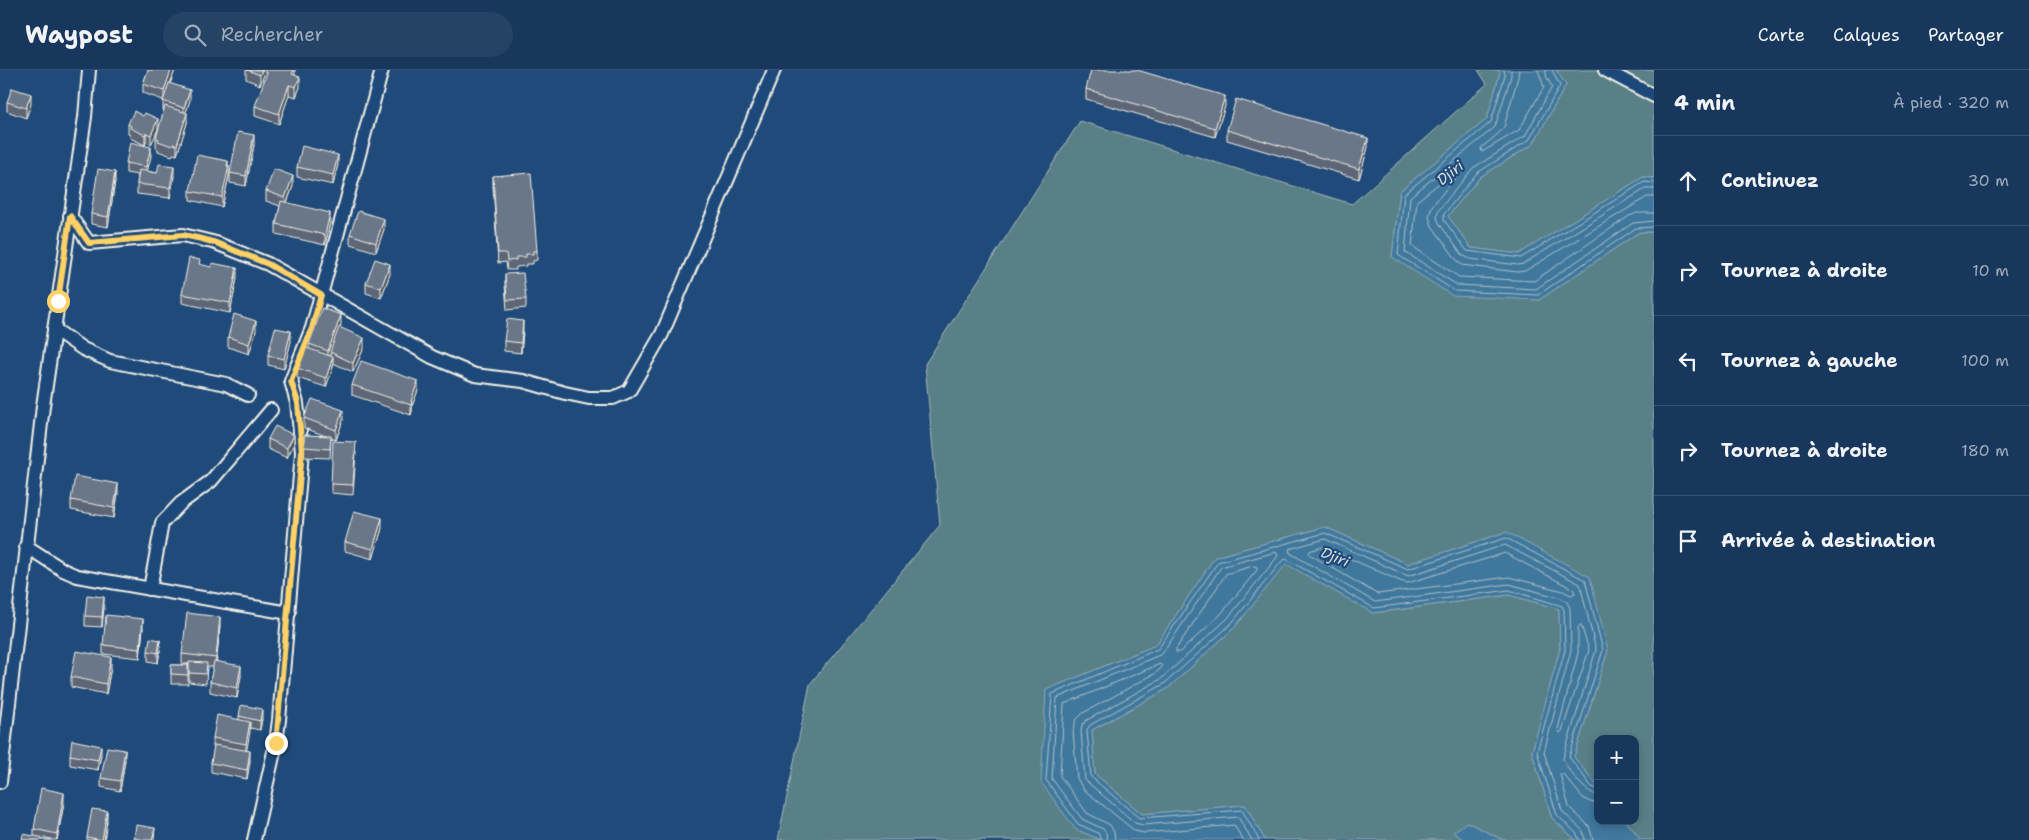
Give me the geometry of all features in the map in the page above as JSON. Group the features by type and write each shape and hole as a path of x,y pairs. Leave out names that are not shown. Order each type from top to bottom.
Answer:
{"street":[{"path":"0,782 1,752 26,546 54,329 85,117 89,70"},
{"path":"254,840 276,743 302,452 298,403 291,381 312,328 382,70"},
{"path":"70,216 89,243 183,235 216,243 268,264 432,357 476,375 523,381 589,398 613,398 629,391 662,334 774,70"},
{"path":"1605,70 1654,96"},
{"path":"54,329 83,349 110,361 226,384 248,395"},
{"path":"150,589 162,523 181,503 211,481 271,410"},
{"path":"26,546 70,574 288,613"}],"green space":[{"path":"1478,70 1498,70 1500,73 1487,119 1400,191 1392,257 1539,300 1639,232 1654,232 1654,840 1641,840 1629,825 1639,825 1639,735 1594,735 1594,782 1574,757 1608,650 1506,532 1408,564 1325,527 1215,557 1156,645 1046,690 1075,829 1101,840 778,840 810,684 940,525 925,364 1080,121 1352,204 1487,84"},
{"path":"1556,70 1654,70 1654,178 1643,177 1519,254 1471,248 1448,216 1480,177 1533,144 1566,85"},
{"path":"1286,563 1373,613 1509,595 1559,609 1560,649 1532,752 1552,818 1576,840 1503,840 1467,822 1454,832 1464,840 1265,840 1245,805 1142,814 1095,774 1092,730 1167,689 1235,627"}],"water":[{"name":"Djiri","path":"1498,70 1556,70 1566,85 1533,144 1480,177 1448,216 1471,248 1519,254 1643,177 1654,178 1654,232 1639,232 1539,300 1453,296 1392,257 1400,191 1487,119 1500,73"},
{"name":"Djiri","path":"1325,527 1408,564 1506,532 1590,577 1608,650 1574,757 1594,782 1594,825 1629,825 1641,840 1576,840 1552,818 1532,752 1560,649 1559,609 1509,595 1373,613 1286,564 1235,627 1167,689 1092,730 1095,774 1142,814 1245,805 1265,840 1101,840 1075,829 1041,782 1046,690 1156,645 1215,557"},
{"path":"1467,822 1503,840 1464,840 1453,832"}],"building":[{"path":"148,70 171,70 164,91 143,84"},
{"path":"247,70 262,70 260,75"},
{"path":"268,70 294,70 292,74 300,77 296,87 289,85 279,114 255,106"},
{"path":"1091,70 1137,70 1225,96 1215,128 1086,89"},
{"path":"169,83 190,90 184,108 163,101"},
{"path":"12,88 31,94 26,108 7,102"},
{"path":"1236,99 1368,138 1359,169 1227,130"},
{"path":"165,106 187,113 177,145 173,144 172,146 158,141 159,139 156,138"},
{"path":"134,111 143,116 145,113 158,119 151,135 146,133 145,135 130,128 131,126 128,124"},
{"path":"238,132 254,135 246,176 230,173"},
{"path":"130,142 151,147 146,167 126,163"},
{"path":"302,146 338,155 333,175 297,167"},
{"path":"197,155 228,161 227,166 229,166 222,197 190,191"},
{"path":"159,164 174,166 170,188 137,184 139,170 157,173"},
{"path":"98,169 115,172 108,217 91,214"},
{"path":"274,169 293,176 285,198 266,191"},
{"path":"531,173 537,251 533,251 533,254 526,254 526,257 516,257 516,260 507,261 506,253 498,253 493,176"},
{"path":"281,201 330,213 325,235 276,224"},
{"path":"358,211 384,219 376,243 350,234"},
{"path":"189,258 200,260 199,264 211,267 212,263 237,268 230,303 182,294"},
{"path":"375,259 390,264 381,288 366,283"},
{"path":"523,273 526,299 507,300 505,274"},
{"path":"322,308 341,315 328,351 309,344"},
{"path":"234,314 256,321 249,344 228,337"},
{"path":"507,319 523,321 521,343 504,341"},
{"path":"339,327 364,338 353,363 330,352"},
{"path":"275,328 291,331 284,359 268,355"},
{"path":"304,347 333,357 326,378 297,368"},
{"path":"361,361 418,381 411,405 352,385"},
{"path":"312,399 343,410 336,430 304,418"},
{"path":"275,426 294,435 287,448 268,439"},
{"path":"304,435 331,436 330,449 304,447"},
{"path":"333,441 356,442 353,485 331,484"},
{"path":"75,476 118,484 114,508 71,500"},
{"path":"354,511 382,518 373,549 345,542"},
{"path":"87,595 104,597 102,617 85,616"},
{"path":"187,613 220,617 216,658 182,654"},
{"path":"106,615 143,619 140,649 103,645"},
{"path":"150,638 160,640 158,653 148,651"},
{"path":"76,651 111,657 106,684 71,677"},
{"path":"214,661 241,666 237,688 210,682"},
{"path":"189,662 207,663 206,674 189,673"},
{"path":"171,665 188,665 188,675 171,674"},
{"path":"241,705 262,709 260,721 239,716"},
{"path":"217,715 250,722 246,744 213,738"},
{"path":"72,740 101,746 98,760 70,755"},
{"path":"214,745 250,751 247,770 211,763"},
{"path":"107,747 125,750 120,781 101,778"},
{"path":"41,788 64,793 57,834 34,829"},
{"path":"92,809 107,811 102,840 87,837"},
{"path":"136,825 155,828 152,840 134,838"},
{"path":"23,834 51,839 51,840 22,840"}],"route":[{"path":"58,301 70,216 89,243 183,235 202,239 268,264 321,295 312,328 291,381 298,403 302,452 276,743"}]}
